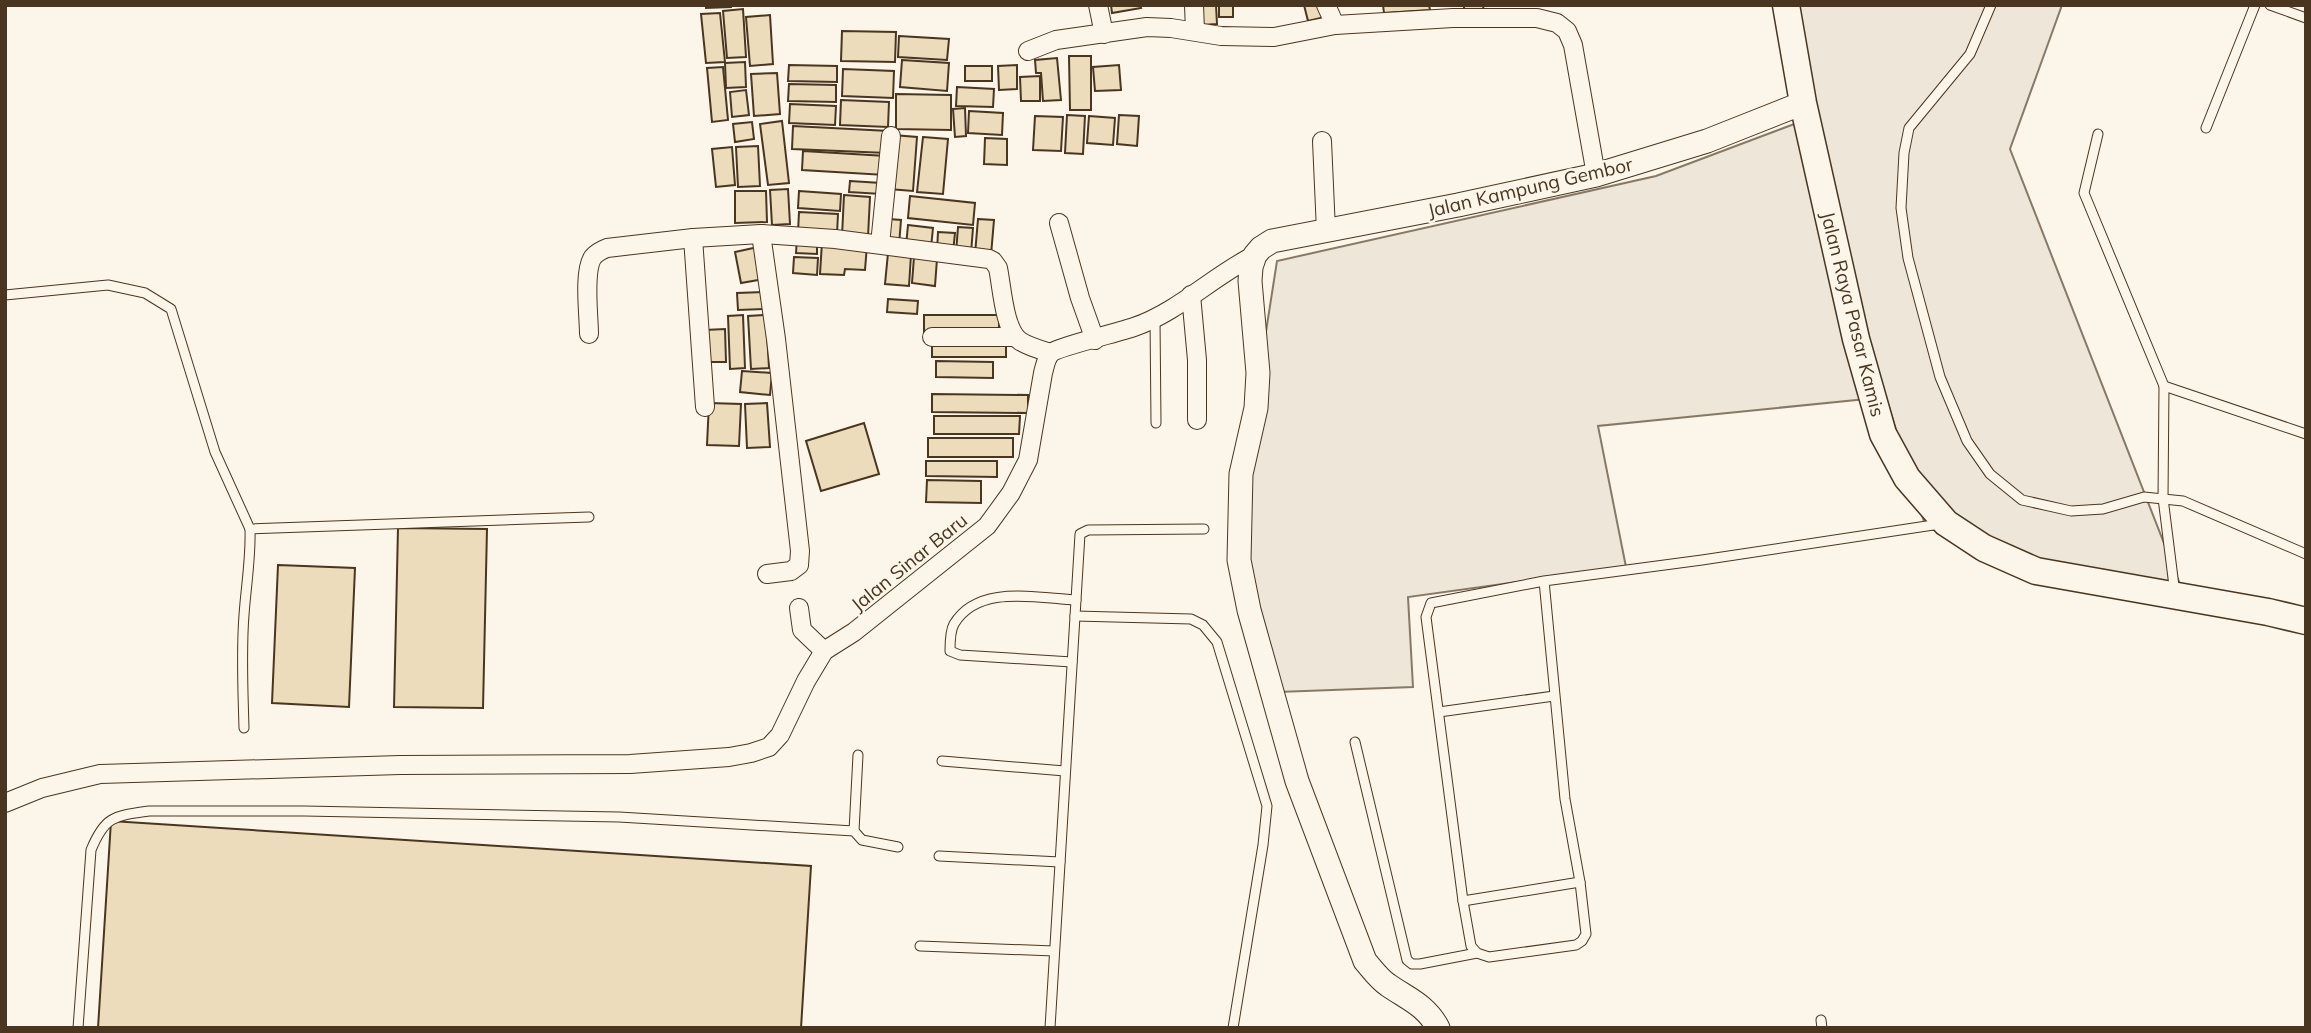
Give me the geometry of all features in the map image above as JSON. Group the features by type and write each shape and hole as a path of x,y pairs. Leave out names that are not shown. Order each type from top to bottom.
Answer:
{"main road":[{"name":"Jalan Raya Pasar Kamis","path":"1786,5 1803,103 1856,339 1883,434 1907,478 1946,523 1984,548 2036,571 2268,611 2306,621"}],"street":[{"path":"1098,5 1104,34"},
{"path":"1194,5 1195,31"},
{"path":"1326,5 1335,25"},
{"path":"1028,51 1056,40 1147,27 1220,36 1274,37 1335,25 1453,12 1536,18 1557,23 1567,31 1573,45 1596,175"},
{"name":"Jalan Kampung Gembor","path":"1255,255 1272,241 1596,175 1707,141 1803,103"},
{"path":"880,244 891,136"},
{"path":"1322,141 1326,231"},
{"path":"1059,223 1095,340"},
{"path":"761,234 800,551 799,565 791,571 767,574"},
{"path":"589,334 589,267 595,254 607,248 693,238 761,234 880,244 993,261 998,268 1009,324 1015,337"},
{"path":"693,238 705,407"},
{"path":"932,337 1015,337 1051,354 1059,349 1155,320 1234,266 1255,255"},
{"path":"1255,255 1250,281 1258,373 1256,408 1241,474 1238,518 1239,560 1249,610 1297,781 1365,961 1387,984 1419,1004 1432,1016 1438,1028"},
{"path":"1191,295 1197,360 1197,420"},
{"name":"Jalan Sinar Baru","path":"5,803 42,788 100,774 400,765 630,764 729,757 751,754 769,747 780,735 824,651 854,632 987,526 1011,494 1028,460 1043,373 1051,354"},
{"path":"799,608 802,630 824,651"}],"lane":[{"path":"1991,5 1970,54 1909,128 1904,153 1901,208 1908,258 1940,377 1967,441 1990,474 2022,500 2071,511 2103,509 2144,497 2183,501 2306,554"},
{"path":"2206,128 2255,5"},
{"path":"2270,5 2306,18"},
{"path":"2098,134 2084,193 2164,386 2163,498 2175,596"},
{"path":"5,295 108,285 145,293 171,309 215,452 250,529 251,556 243,639 244,728"},
{"path":"1155,320 1156,423"},
{"path":"2164,386 2306,434"},
{"path":"250,529 589,517"},
{"path":"1477,953 1471,946 1463,901 1426,617 1431,603 1544,581 1946,523"},
{"path":"1050,1028 1080,534 1088,530 1204,529"},
{"path":"1355,741 1401,945 1407,960 1412,964 1420,964 1477,953 1489,957 1576,945 1582,941 1586,929 1565,799 1544,581"},
{"path":"1072,662 960,655 950,651 952,626 968,608 991,597 1076,600"},
{"path":"1075,616 1191,619 1203,625 1217,642 1267,806 1233,1028"},
{"path":"1439,712 1554,696"},
{"path":"858,755 854,831 862,840 898,847"},
{"path":"942,761 1065,771"},
{"path":"78,1028 91,850 98,833 108,821 128,814 149,811 304,811 605,817 854,831"},
{"path":"939,856 1059,862"},
{"path":"1463,901 1580,882"},
{"path":"920,946 1054,951"}],"shaded area":[{"path":"1794,5 2062,5 2010,149 2185,597 1926,528 1886,397 1598,426 1626,567 1408,597 1413,687 1278,692 1245,586 1245,466 1277,261 1656,176 1813,117"}],"building":[{"path":"706,5 731,5 731,7 706,8"},
{"path":"1111,5 1140,5 1141,8 1112,13"},
{"path":"1200,5 1216,5 1217,24 1201,25"},
{"path":"1219,5 1233,5 1233,17 1219,17"},
{"path":"1304,5 1322,5 1325,17 1308,21"},
{"path":"1383,5 1429,5 1430,10 1384,13"},
{"path":"1464,5 1483,5 1484,14 1464,15"},
{"path":"743,9 746,57 727,58 723,11"},
{"path":"720,13 725,62 706,63 701,14"},
{"path":"770,15 773,64 750,66 746,17"},
{"path":"842,31 896,32 895,62 841,61"},
{"path":"899,36 949,39 947,60 898,57"},
{"path":"1069,56 1091,56 1091,110 1070,110"},
{"path":"1057,58 1061,100 1043,101 1041,73 1036,73 1035,60"},
{"path":"902,60 949,63 947,91 900,87"},
{"path":"745,62 746,87 726,88 725,63"},
{"path":"789,65 837,66 837,82 788,81"},
{"path":"1017,65 1017,89 999,90 998,66"},
{"path":"1119,65 1121,90 1095,91 1093,67"},
{"path":"965,66 992,66 992,81 965,81"},
{"path":"723,67 728,120 712,122 707,68"},
{"path":"843,69 894,71 893,98 842,96"},
{"path":"777,73 780,114 754,116 751,74"},
{"path":"1040,76 1040,101 1021,101 1020,77"},
{"path":"789,84 836,85 836,102 788,101"},
{"path":"957,87 994,89 993,107 956,106"},
{"path":"746,90 749,115 732,117 730,92"},
{"path":"896,94 951,95 951,130 896,129"},
{"path":"841,100 889,102 888,127 840,125"},
{"path":"790,104 836,106 835,125 789,123"},
{"path":"965,108 966,136 955,137 953,109"},
{"path":"969,111 1003,113 1002,135 968,133"},
{"path":"1067,115 1085,116 1083,154 1065,153"},
{"path":"1119,115 1139,116 1137,146 1117,144"},
{"path":"1035,116 1063,117 1061,151 1033,150"},
{"path":"1089,116 1115,118 1113,145 1087,143"},
{"path":"782,121 789,183 768,185 760,124"},
{"path":"752,122 754,139 735,142 733,124"},
{"path":"793,126 889,131 887,153 792,149"},
{"path":"893,135 917,137 913,191 889,189"},
{"path":"923,137 948,139 943,194 917,192"},
{"path":"985,138 1007,139 1007,165 984,164"},
{"path":"758,146 760,186 738,187 736,147"},
{"path":"732,147 735,185 716,187 712,149"},
{"path":"803,151 886,156 885,175 802,170"},
{"path":"850,181 881,183 881,194 849,192"},
{"path":"788,189 790,224 772,225 770,190"},
{"path":"735,191 766,191 767,222 735,223"},
{"path":"799,191 841,194 840,211 798,208"},
{"path":"844,195 870,197 868,237 842,236"},
{"path":"910,196 975,203 973,225 908,218"},
{"path":"799,212 838,214 837,234 798,232"},
{"path":"889,219 901,220 899,245 887,243"},
{"path":"978,219 994,220 991,255 975,254"},
{"path":"908,225 933,228 931,248 906,246"},
{"path":"958,227 973,228 971,253 956,253"},
{"path":"938,232 955,233 953,252 937,251"},
{"path":"797,238 817,240 817,254 796,253"},
{"path":"822,242 867,245 865,270 845,269 844,275 820,274"},
{"path":"758,247 764,279 741,283 735,252"},
{"path":"888,253 911,255 909,286 885,284"},
{"path":"794,257 818,258 817,275 793,273"},
{"path":"914,257 937,259 935,286 912,283"},
{"path":"765,292 766,309 738,310 737,293"},
{"path":"888,299 918,301 917,314 887,312"},
{"path":"743,315 745,368 730,369 728,316"},
{"path":"766,315 769,368 751,369 748,316"},
{"path":"924,315 999,315 999,336 924,335"},
{"path":"725,329 726,362 706,362 705,330"},
{"path":"932,338 1006,339 1006,357 932,357"},
{"path":"936,361 993,362 993,378 936,377"},
{"path":"742,371 772,373 770,395 740,392"},
{"path":"932,394 1028,395 1028,413 932,412"},
{"path":"709,403 741,404 739,446 707,445"},
{"path":"767,403 770,447 747,448 745,404"},
{"path":"934,416 1020,416 1019,434 934,434"},
{"path":"864,423 879,474 821,491 806,441"},
{"path":"928,438 1013,438 1013,457 928,457"},
{"path":"926,461 997,461 997,477 926,476"},
{"path":"927,480 981,481 981,503 926,502"},
{"path":"398,528 487,529 483,708 394,707"},
{"path":"278,565 355,568 349,707 272,703"},
{"path":"111,821 811,866 801,1028 98,1028"}]}
